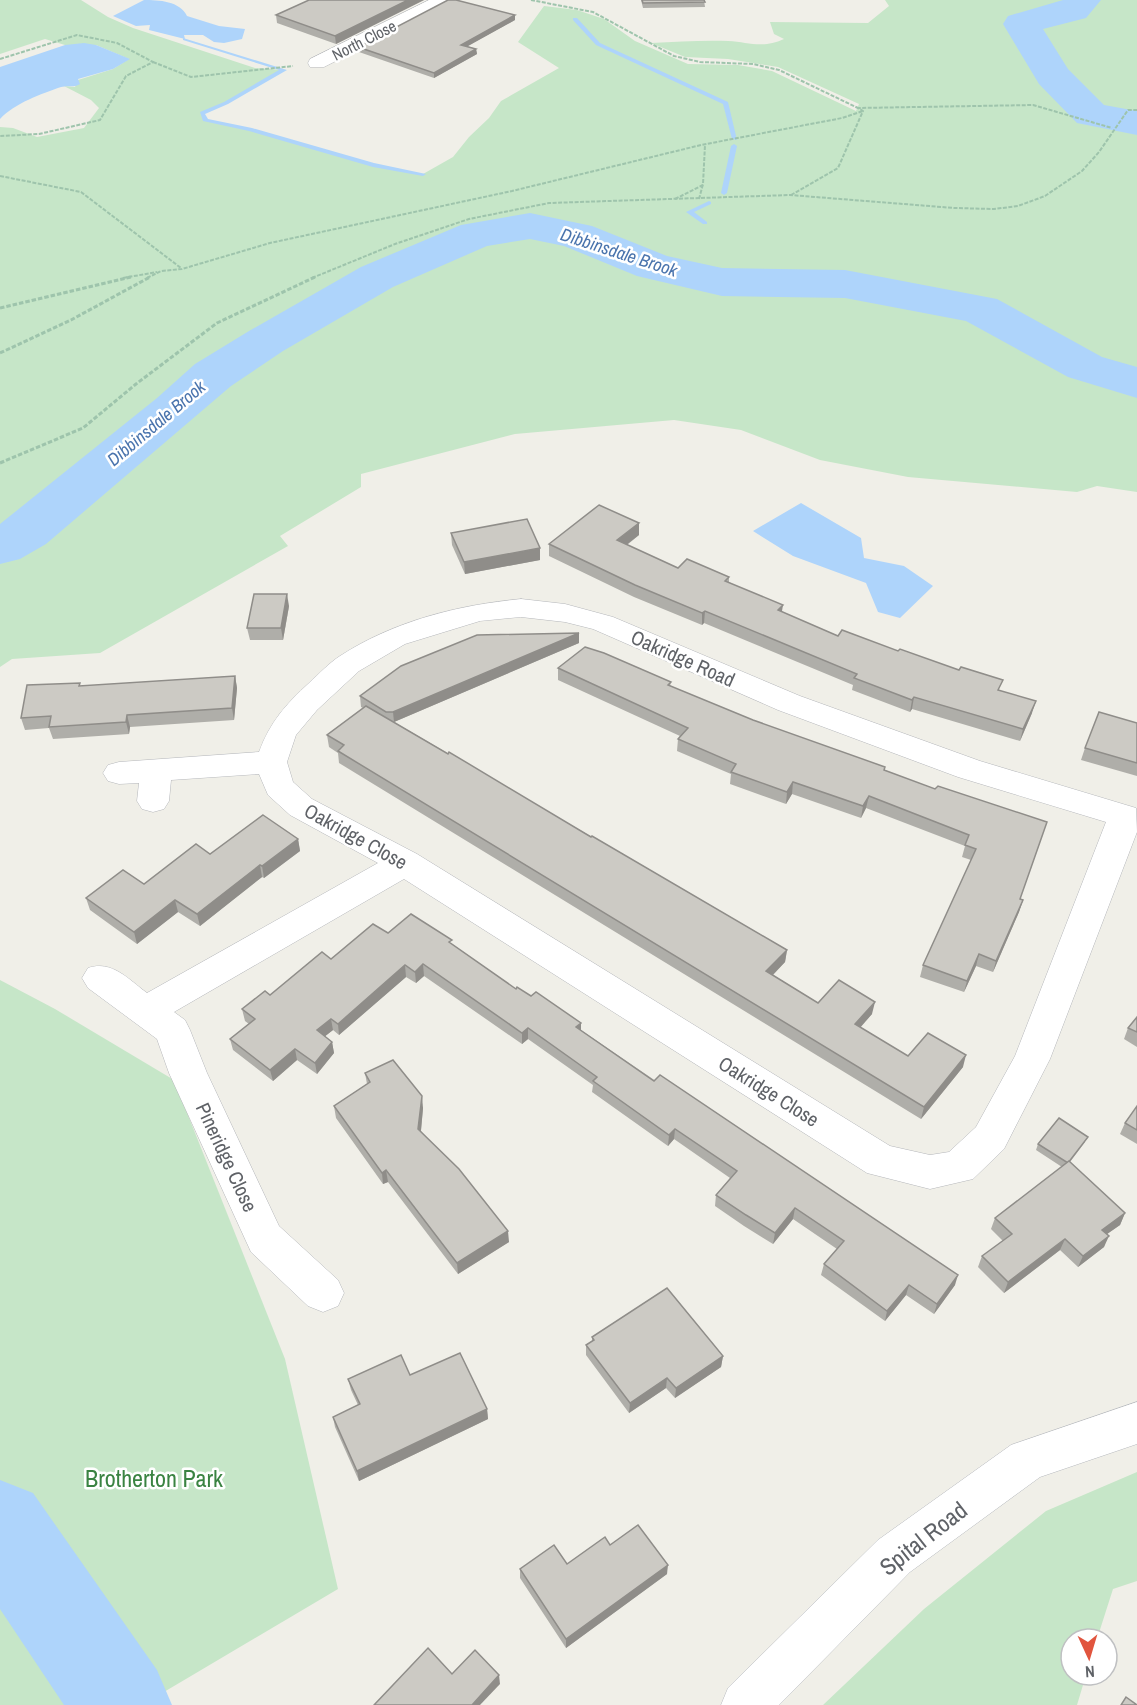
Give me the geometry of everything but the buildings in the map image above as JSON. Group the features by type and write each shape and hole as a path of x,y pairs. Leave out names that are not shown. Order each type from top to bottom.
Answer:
{"street":[{"name":"North Close","path":"317,63 442,0"},
{"name":"Oakridge Road","path":"271,762 282,731 306,703 350,664 395,638 478,612 521,608 565,612 603,623 789,703 969,769 1131,818"},
{"path":"119,773 271,762"},
{"name":"Oakridge Close","path":"271,762 279,788 301,807 405,863 881,1161 930,1172 959,1167 990,1138 1032,1059 1131,818"},
{"path":"153,801 156,770"},
{"path":"146,1011 405,863"},
{"name":"Pineridge Close","path":"100,978 172,1030 188,1073 265,1239 323,1293"},
{"name":"Spital Road","path":"745,1705 894,1556 1008,1473 1028,1460 1137,1423"}],"path":[{"path":"531,0 585,10 624,28 642,42 676,57 703,62 742,63 779,70 863,111"},
{"path":"0,60 77,35 117,43 191,78 317,63"},
{"path":"0,136 39,134 100,120 126,76 153,62"},
{"path":"858,108 1033,105 1113,128"},
{"path":"0,463 83,428 136,384 218,323 315,277 395,244 469,219 517,207 549,203 790,195 828,195 868,202 925,207 983,209 1019,206 1072,179 1088,165 1128,110 1137,110"},
{"path":"0,308 56,296 108,281 182,269 270,243 512,191 705,145 842,118 863,111"},
{"path":"790,195 838,168 863,111"},
{"path":"699,199 703,184 705,145"},
{"path":"0,176 81,192 182,269"},
{"path":"672,200 703,184"},
{"path":"0,353 44,334 161,271"}],"green space":[{"path":"0,0 81,0 108,17 133,28 255,68 284,70 226,103 202,113 204,120 250,129 373,165 423,174 453,157 469,137 489,118 501,101 559,68 518,42 544,6 577,10 604,19 635,41 688,64 738,65 772,71 856,111 859,104 778,67 728,59 685,57 651,43 718,41 769,44 784,39 774,34 770,22 868,23 889,6 885,0 1137,0 1137,492 1097,486 1077,492 908,477 820,460 741,430 674,420 515,434 361,474 361,487 280,536 288,546 100,653 12,659 0,667 0,127 13,128 37,137 84,128 99,108 91,100 64,86 75,87 78,80 113,69 129,59 96,45 65,45 45,39 0,54"},
{"name":"Brotherton Park","path":"0,980 55,1009 174,1080 285,1359 338,1589 142,1705 0,1705"},
{"path":"1137,1472 1137,1581 1113,1589 1101,1627 1059,1627 1059,1687 1082,1687 1077,1705 823,1705 924,1609 1046,1511"}],"water":[{"path":"144,0 168,2 179,7 187,16 219,26 245,29 242,39 224,43 214,42 203,35 184,35 185,39 149,30 150,25 136,26 113,16"},
{"path":"84,43 96,45 130,59 113,69 78,79 80,84 78,85 61,87 29,100 13,108 0,119 0,67 65,45"},
{"path":"801,503 861,538 864,558 904,566 933,586 900,618 878,612 866,583 793,556 753,531"}],"waterway":[{"name":"Dibbinsdale Brook","path":"1083,0 1073,10 1021,24 1053,76 1091,115 1137,123"},
{"path":"575,19 598,44 726,103 735,139"},
{"path":"185,39 284,70 226,103 202,113 205,120 250,129 373,165 423,174"},
{"path":"724,193 734,146"},
{"path":"705,223 689,212 709,203"},
{"name":"Dibbinsdale Brook","path":"0,547 26,532 213,375 266,341 377,277 477,234 530,226 576,235 653,266 722,282 845,284 980,309 1085,367 1137,383"},
{"name":"Dibbinsdale Brook","path":"0,1526 122,1705"}]}
